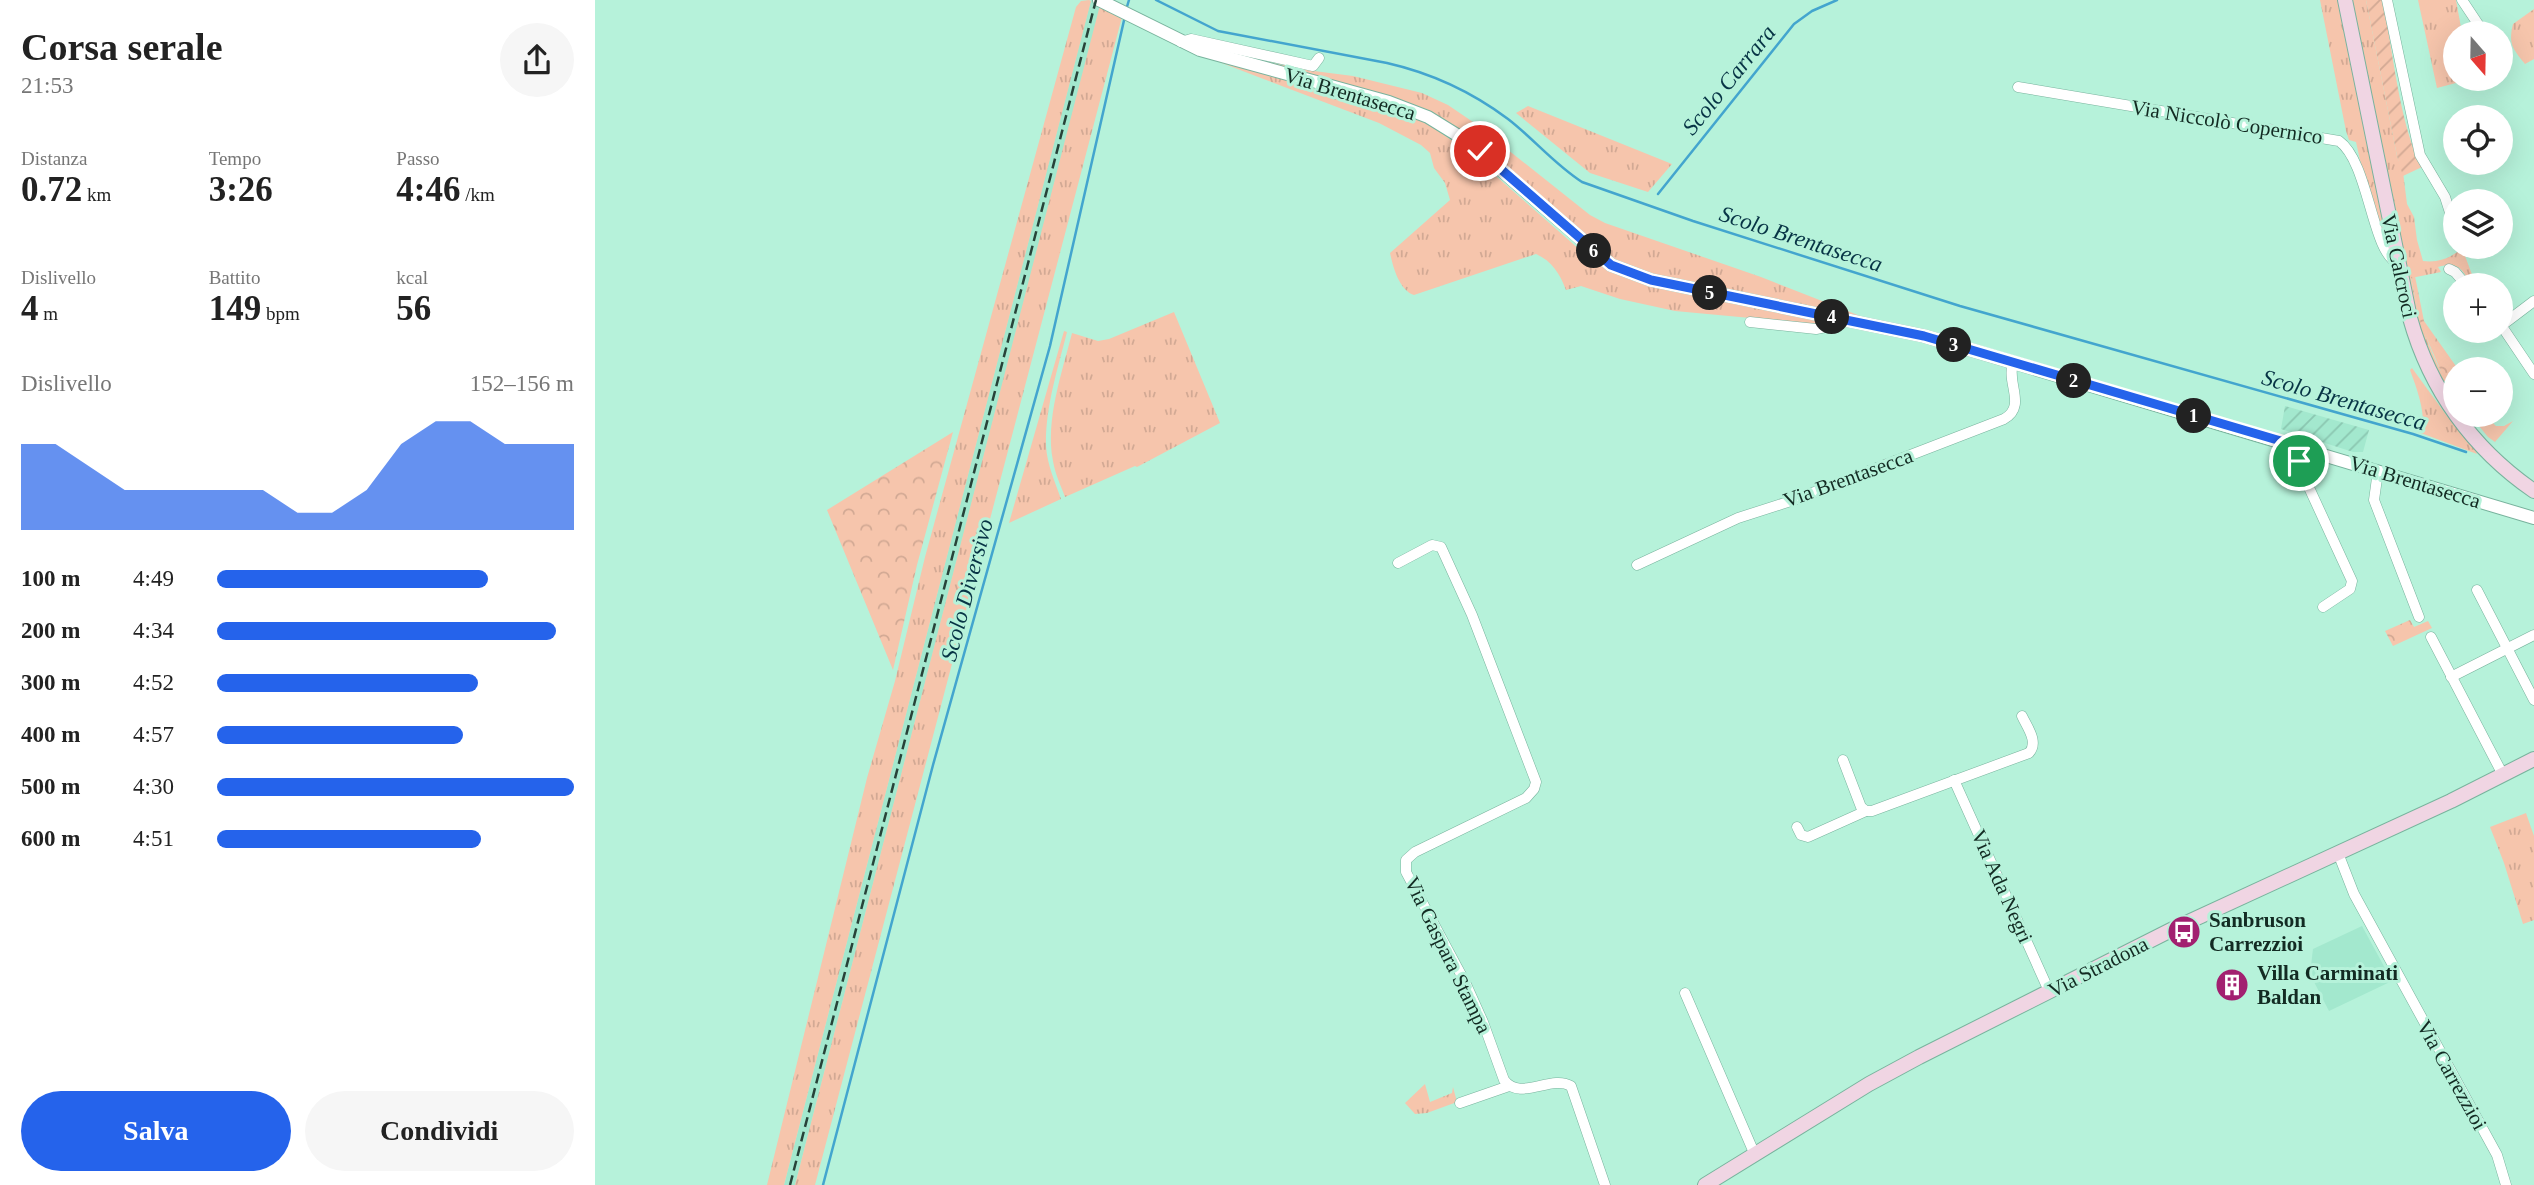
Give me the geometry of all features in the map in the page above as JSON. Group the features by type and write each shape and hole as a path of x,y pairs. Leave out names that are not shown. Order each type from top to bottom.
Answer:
{"main road":[{"name":"Via Calcroci","path":"2345,0 2416,341 2442,396 2462,425 2483,448 2534,491"},
{"name":"Via Stradona","path":"1705,1185 1889,1073 2197,918 2534,759"}],"street":[{"name":"Via Brentasecca","path":"1099,0 1200,50 1411,110 1427,117 1480,151 1571,232 1611,265 1627,273 1692,289 1924,336 2534,518"},
{"path":"2387,0 2420,155 2443,194"},
{"path":"2462,0 2476,21"},
{"path":"1181,42 1191,39 1313,66 1319,58"},
{"name":"Via Niccolò Copernico","path":"2018,87 2339,141 2351,152 2381,239 2390,257 2398,263"},
{"path":"2449,269 2457,273"},
{"path":"2513,316 2534,301"},
{"path":"1750,323 1816,329 1826,327 1837,318"},
{"path":"2513,342 2534,373"},
{"name":"Via Brentasecca","path":"1637,565 1748,514 1794,500 2004,419 2015,410 2010,378 2013,363"},
{"path":"2301,447 2300,468 2352,581 2350,589 2323,607"},
{"path":"2378,471 2374,500 2419,617"},
{"name":"Via Gaspara Stampa","path":"1398,563 1420,550 1438,544 1445,554 1472,615 1534,776 1534,789 1526,798 1415,852 1405,865 1410,881 1465,982 1509,1086"},
{"path":"2477,590 2534,700"},
{"path":"2451,677 2534,635"},
{"path":"2431,637 2503,775"},
{"path":"1797,827 1801,835 1808,837 1865,811 2029,753 2034,743 2022,716"},
{"path":"1843,760 1865,811"},
{"name":"Via Ada Negri","path":"1954,780 2049,991"},
{"name":"Via Carrezzioi","path":"2338,853 2354,894 2496,1154 2506,1185"},
{"path":"1685,993 1755,1155"},
{"path":"1459,1103 1509,1086 1518,1089 1561,1082 1571,1086 1605,1185"}],"shaded area":[{"path":"1091,0 1102,0 795,1185 784,1185"},
{"path":"2285,406 2369,430 2363,452 2353,452 2281,429"},
{"path":"2362,926 2392,981 2329,1011 2310,974 2313,949"}],"green space":[{"path":"2320,0 2340,0 2356,75 2355,89 2361,99 2392,252 2386,243 2356,142 2349,140 2346,131"},
{"path":"2350,0 2366,0 2397,156 2403,172 2407,204 2414,217 2423,261 2466,259 2471,273 2464,273 2451,265 2438,267 2441,272 2411,278 2427,340 2443,375 2443,381 2440,381 2417,328"},
{"path":"2366,0 2383,0 2402,110 2414,151 2422,167 2403,176 2397,156"},
{"path":"2418,0 2456,0 2460,21 2443,21 2443,86 2437,88"},
{"path":"1081,1 1091,1 784,1185 767,1185 867,778 895,681 925,557 1076,7"},
{"path":"1100,5 1122,17 815,1185 795,1185"},
{"path":"2534,9 2534,59 2525,64 2513,46 2513,24"},
{"path":"1224,53 1353,76 1422,93 1448,105 1473,122 1590,215 1605,223 1761,277 1868,319 1647,275 1614,264 1581,231 1472,137 1448,126"},
{"path":"1214,60 1384,105 1426,122 1471,154 1588,257 1606,268 1826,322 1815,324 1675,311 1620,299 1581,286 1566,290 1555,269 1547,260 1536,254 1414,295 1401,283 1390,253 1450,200 1445,183 1434,168 1430,153 1421,145 1379,123"},
{"path":"1528,106 1672,164 1648,192 1590,173 1516,113"},
{"path":"2415,276 2424,321 2450,357 2443,357 2443,376 2421,325 2411,277"},
{"path":"1174,312 1220,423 1137,467 1065,497 1054,466 1051,429 1072,333 1098,341 1109,339"},
{"path":"1064,331 1067,332 1053,388 1046,432 1048,459 1061,499 1009,523"},
{"path":"2412,368 2443,411 2443,427 2457,427 2477,454 2418,432 2423,428 2422,413 2410,370"},
{"path":"2480,427 2508,427 2495,442"},
{"path":"953,432 917,565 893,670 827,510"},
{"path":"2410,620 2414,627 2428,621 2432,628 2393,646 2385,631"},
{"path":"2526,813 2534,836 2534,920 2523,924 2490,827"},
{"path":"1425,1084 1430,1102 1452,1093 1453,1087 1457,1102 1427,1113 1415,1114 1405,1103"}],"waterway":[{"name":"Scolo Diversivo","path":"1126,10 1129,0"},
{"name":"Scolo Brentasecca","path":"1156,0 1218,31 1387,63 1435,78 1494,109 1582,182 1693,221 1960,306 2413,434 2466,452"},
{"name":"Scolo Carrara","path":"1658,194 1794,24 1812,11 1837,0"},
{"name":"Scolo Diversivo","path":"823,1185 933,765 1050,346 1125,16"}],"railway":[{"path":"790,1185 1096,0"}],"place":[{"name":"Sanbruson Carrezzioi","path":"2184,932"},
{"name":"Villa Carminati Baldan","path":"2232,985"}],"route":[{"path":"1480,151 1571,232 1611,265 1627,273 1692,289 1924,336 2301,447 2299,461"}]}
